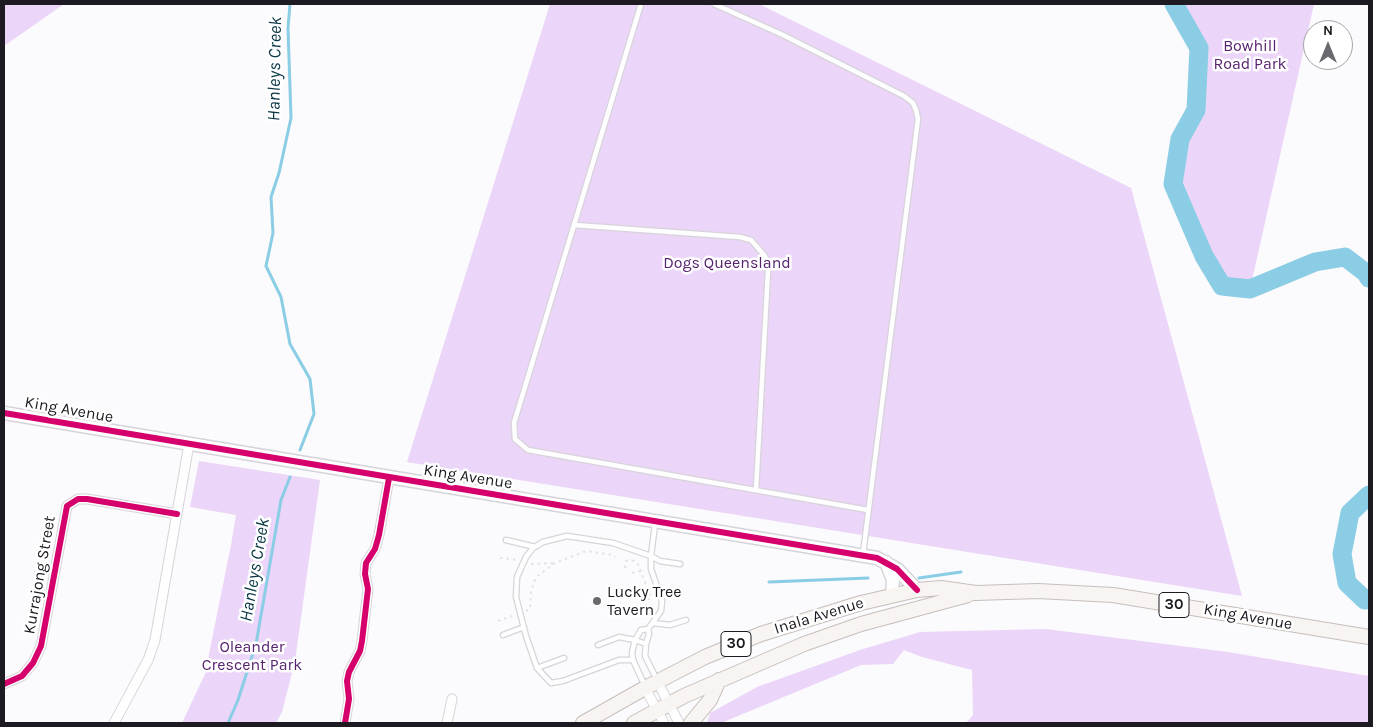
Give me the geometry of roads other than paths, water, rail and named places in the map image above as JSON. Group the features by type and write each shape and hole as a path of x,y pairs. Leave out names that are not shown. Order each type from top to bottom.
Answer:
{"main road":[{"name":"King Avenue","path":"921,590 941,588 976,593 1038,591 1113,595 1369,638"},
{"name":"Inala Avenue","path":"584,723 652,684 705,657 761,634 861,603 921,590"},
{"name":"King Avenue","path":"956,598 976,593"},
{"name":"Inala Avenue","path":"634,723 719,680 804,644 861,624 956,598"},
{"path":"691,723 710,700 719,680"}],"street":[{"name":"King Avenue","path":"4,413 863,555 877,558 898,569 921,590"},
{"path":"114,723 148,660 155,640 189,444"},
{"path":"345,723 349,698 347,681 349,672 360,651 362,641 368,589 365,574 366,563 375,549 379,535 389,478"},
{"name":"Kurrajong Street","path":"4,684 22,676 33,663 41,646 67,506 78,499 87,499 177,514"},
{"path":"886,562 893,580 892,595"},
{"path":"652,684 663,707 679,723"},
{"path":"652,684 663,707 664,723"},
{"path":"447,723 452,699"}],"lane":[{"path":"641,4 514,423 515,440 528,450 868,510"},
{"path":"714,4 783,35 904,96 913,103 916,110 918,119 863,555"},
{"path":"574,225 740,237 751,240 762,252 768,271 756,490"},
{"path":"652,684 633,660 632,653 635,640 641,630 648,629 661,611 662,601 652,569 651,556 655,521"},
{"path":"633,660 619,660 563,681 551,683 537,668 516,597 518,577 524,562 534,547 549,540 567,536 613,543 660,561 680,564"},
{"path":"506,540 534,547"},
{"path":"653,623 670,625 686,620"},
{"path":"503,635 524,627"},
{"path":"648,629 649,634 645,656 652,684"},
{"path":"598,645 619,638 635,640 646,644"},
{"path":"537,668 564,658"}],"waterway":[{"name":"Hanleys Creek","path":"290,4 288,28 291,118 279,173 271,197 273,233 266,266 281,297 290,344 310,379 314,414 300,450"},
{"path":"1174,4 1199,48 1196,110 1180,139 1173,184 1204,256 1222,286 1250,289 1315,262 1345,257 1366,273 1369,278"},
{"name":"Hanleys Creek","path":"228,723 238,700 256,644 281,500 290,477"},
{"path":"1369,495 1350,513 1342,554 1347,583 1365,600 1369,599"},
{"path":"919,578 961,572"},
{"path":"769,582 868,578"}],"place":[{"name":"Lucky Tree Tavern","path":"597,601"}],"park label":[{"name":"Bowhill Road Park","path":"1250,55"},
{"name":"Dogs Queensland","path":"727,263"},
{"name":"Oleander Crescent Park","path":"252,656"}]}
